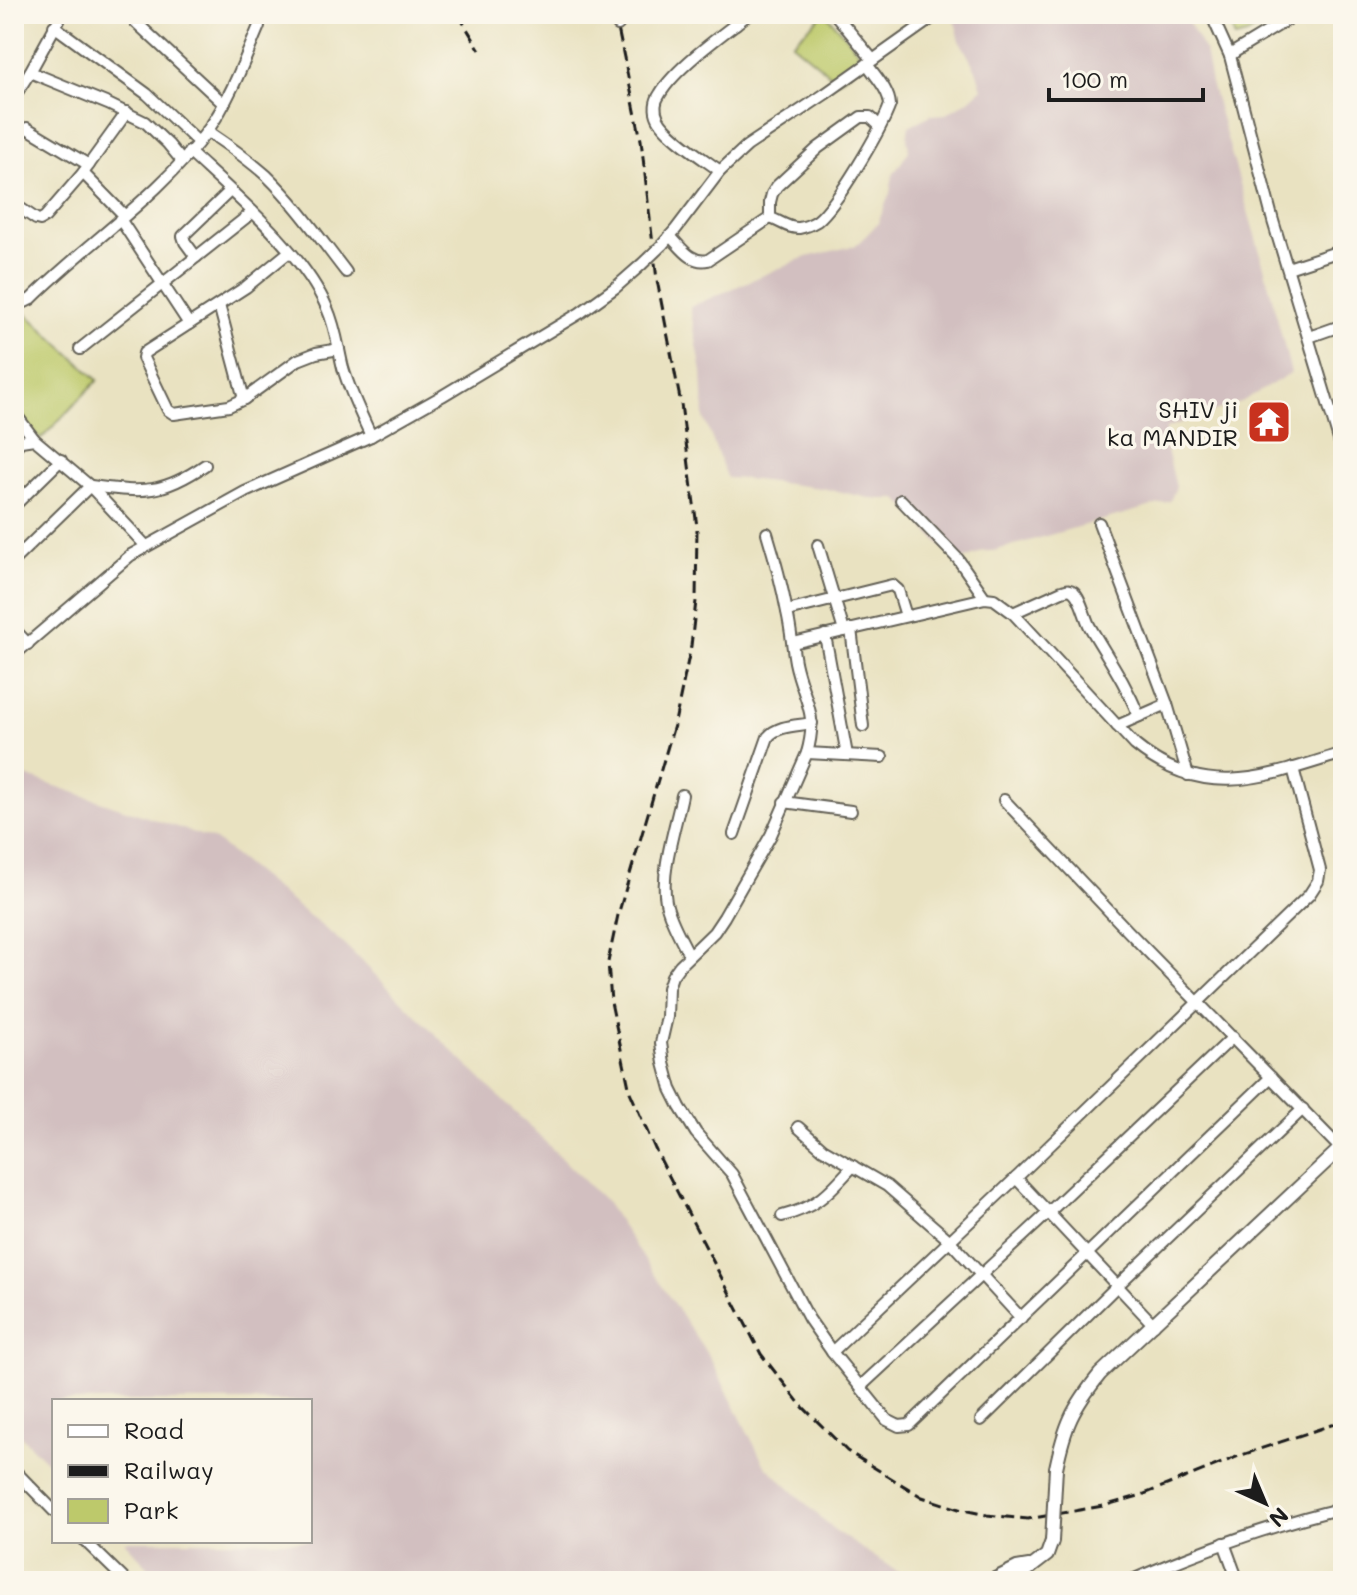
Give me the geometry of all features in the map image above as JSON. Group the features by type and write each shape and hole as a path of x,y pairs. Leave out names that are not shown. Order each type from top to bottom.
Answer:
{"street":[{"path":"14,97 62,14"},
{"path":"127,14 224,104"},
{"path":"14,295 25,302 31,299 122,217 198,142 224,104 259,26 257,14"},
{"path":"618,25 626,14"},
{"path":"729,14 736,24"},
{"path":"720,171 667,130 655,108 658,96 669,82 749,14"},
{"path":"770,218 798,228 819,220 841,191 890,105 890,97 870,62 835,14"},
{"path":"1211,14 1230,56 1273,221 1340,433 1343,453"},
{"path":"1230,56 1297,14"},
{"path":"14,655 131,555 245,492 371,436 580,313 616,287 666,240 720,171 747,146 937,15"},
{"path":"54,26 147,94 198,142"},
{"path":"30,72 145,122 253,212 319,291 334,325 353,397 371,436"},
{"path":"14,204 40,220 86,169 127,112"},
{"path":"770,218 772,194 818,148 861,117 870,117 880,126"},
{"path":"27,128 86,169 122,217 189,324"},
{"path":"207,131 240,153 267,177 346,272"},
{"path":"196,257 183,236 230,191"},
{"path":"80,349 253,212"},
{"path":"666,240 695,260 708,260 770,218"},
{"path":"1288,268 1343,250"},
{"path":"289,252 246,287 144,353 143,358 168,410 174,414 229,406 244,399 298,360 339,349"},
{"path":"219,305 244,399"},
{"path":"1309,337 1343,325"},
{"path":"14,412 34,439 90,486 146,546"},
{"path":"14,448 27,439 34,439"},
{"path":"14,506 61,460"},
{"path":"90,486 151,490 181,479 205,465"},
{"path":"14,560 90,486"},
{"path":"901,500 958,559 985,598"},
{"path":"1099,523 1167,704 1188,775"},
{"path":"767,533 787,611 800,681 809,704 812,723 807,753 765,847 724,917 714,932 672,976 661,1043 671,1089 680,1107 696,1133 732,1174 809,1319 887,1420 899,1426 909,1425 1271,1077"},
{"path":"818,545 834,599 848,630 863,726"},
{"path":"787,611 892,585 898,590 906,616"},
{"path":"1013,613 1062,591 1073,591 1088,623 1124,681 1139,716"},
{"path":"793,643 985,598 994,599 1013,613 1135,745 1153,760 1188,775 1227,781 1252,778 1343,753"},
{"path":"14,629 28,644"},
{"path":"825,635 847,755"},
{"path":"1117,726 1167,704"},
{"path":"734,834 768,737 778,729 812,723"},
{"path":"807,753 882,757"},
{"path":"832,1352 1309,895 1318,881 1320,870 1293,768"},
{"path":"682,795 664,888 673,923 689,955"},
{"path":"1004,800 1128,931 1342,1147 1100,1374 1083,1396 1070,1417 1062,1440 1056,1468 1052,1541 1047,1555 1013,1581"},
{"path":"784,802 851,811"},
{"path":"861,1386 1233,1037"},
{"path":"981,1420 1303,1109"},
{"path":"798,1127 838,1159 887,1186 949,1240 1021,1318"},
{"path":"782,1216 818,1201 853,1166"},
{"path":"1016,1178 1154,1325"},
{"path":"14,1470 52,1509"},
{"path":"1130,1581 1224,1543 1343,1508"},
{"path":"87,1543 126,1581"},
{"path":"1224,1543 1238,1581"},
{"path":"991,1581 1017,1568 1033,1565"}],"shaded area":[{"path":"953,14 1183,14 1205,51 1211,83 1291,373 1243,401 1166,428 1166,446 1176,487 1170,501 984,551 957,563 898,499 875,499 821,488 727,478 704,418 702,372 690,307 803,258 857,245 878,223 890,193 893,175 909,151 909,126 931,115 946,114 982,89 977,72 960,41"},
{"path":"14,772 215,840 344,944 606,1202 710,1358 764,1464 835,1531 912,1581 161,1581 126,1543 312,1543 312,1399 52,1399 52,1467 14,1429"}],"green space":[{"path":"823,14 866,60 838,81 792,43"},
{"path":"1226,14 1281,14 1247,35 1235,38"},
{"path":"14,302 98,380 41,439 14,415"}],"railway":[{"path":"458,14 480,50"},
{"path":"615,14 641,140 657,280 681,404 697,527 696,601 691,646 675,722 618,915 608,962 611,1002 630,1092 655,1149 761,1354 800,1404 847,1451 922,1497 987,1515 1028,1519 1103,1506 1142,1495 1239,1456 1343,1421"}],"place":[{"name":"SHIV ji ka MANDIR","path":"1269,422"}]}
